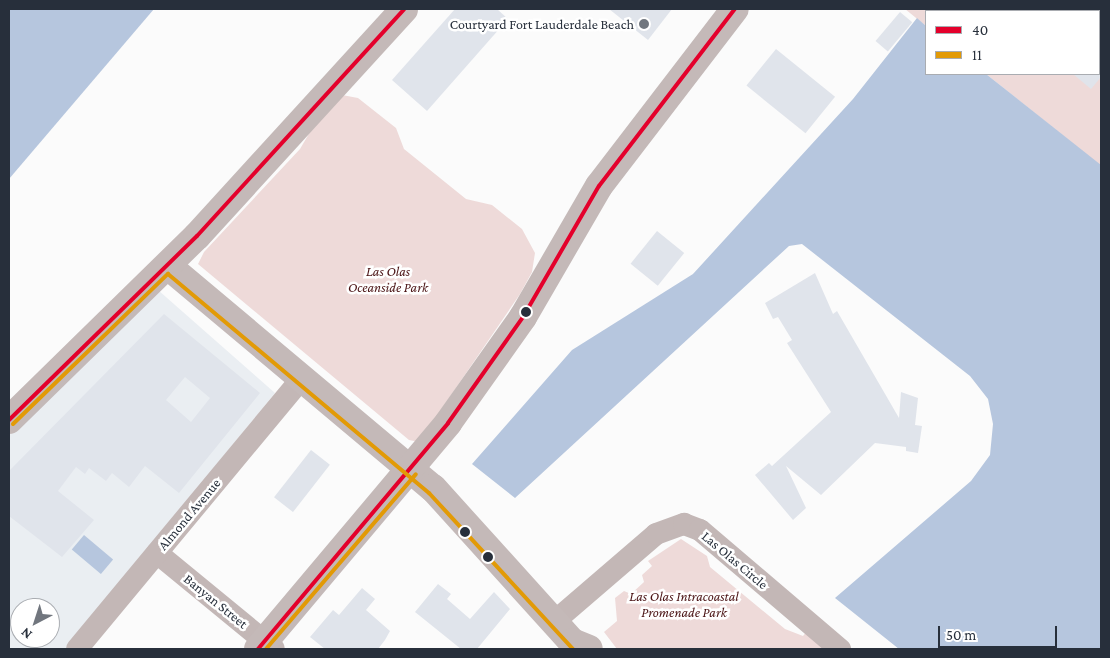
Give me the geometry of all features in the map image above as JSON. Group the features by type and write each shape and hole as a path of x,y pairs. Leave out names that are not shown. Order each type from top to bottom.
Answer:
{"main road":[{"path":"9,420 168,266 404,9"},
{"path":"266,647 411,470 523,317 615,162 735,9"},
{"path":"168,266 411,470 486,542 578,647"}],"street":[{"name":"Almond Avenue","path":"77,649 302,378"},
{"name":"Las Olas Circle","path":"555,621 656,534 684,524 700,530 840,649"},
{"name":"Banyan Street","path":"157,553 266,647"}],"shaded area":[{"path":"158,290 275,393 66,649 9,649 9,432"}],"green space":[{"path":"905,9 1101,9 1101,166 987,75 1100,75 1100,10 925,10 925,25"},
{"name":"Las Olas Oceanside Park","path":"342,95 358,98 396,128 404,149 466,199 492,205 522,229 535,253 532,272 520,294 419,442 409,440 198,264 204,252 300,149 317,120"},
{"name":"Las Olas Intracoastal Promenade Park","path":"681,539 707,556 710,567 785,629 803,636 807,631 829,649 617,649 604,632 617,621 615,598 624,591 631,594 644,582 642,575 652,566 648,561"}],"water":[{"path":"9,9 154,9 9,179"},
{"path":"917,18 925,25 925,75 987,75 1101,165 1101,649 899,649 835,598 971,481 990,455 993,424 988,399 970,376 802,244 789,246 515,498 472,464 572,350 693,274 853,99"},
{"path":"84,535 113,559 101,574 72,550"}],"building":[{"path":"455,9 497,9 508,19 427,111 392,80"},
{"name":"Courtyard Fort Lauderdale Beach","path":"609,9 672,9 648,40"},
{"path":"900,12 912,22 888,51 876,41"},
{"path":"776,49 835,97 805,133 746,86"},
{"path":"1101,74 1101,77 1091,89 1074,75"},
{"path":"657,231 684,253 658,286 631,264"},
{"path":"815,273 833,314 837,311 899,418 901,392 918,398 915,425 922,426 918,453 906,451 906,447 875,443 821,495 786,466 806,508 793,520 755,475 769,463 772,466 831,412 787,343 792,340 778,317 773,319 765,303"},
{"path":"164,314 260,393 179,493 145,466 129,487 112,473 106,481 89,468 85,474 76,467 58,491 94,520 62,557 9,516 9,471","holes":["185,377 210,398 191,422 166,400"]},
{"path":"311,450 330,465 293,512 274,497"},
{"path":"438,584 451,594 447,599 470,619 494,592 510,609 477,649 461,649 415,612"},
{"path":"362,588 375,599 366,610 390,631 378,649 325,649 310,637 333,610 339,615"}],"transit line":[{"name":"40","path":"9,420 197,236 404,9"},
{"name":"40","path":"258,649 448,423 523,317 599,186 735,9"},
{"name":"11","path":"13,424 168,274 429,493 573,649"},
{"name":"11","path":"266,649 416,474"}],"place":[{"name":"Courtyard Fort Lauderdale Beach","path":"644,24"}]}
